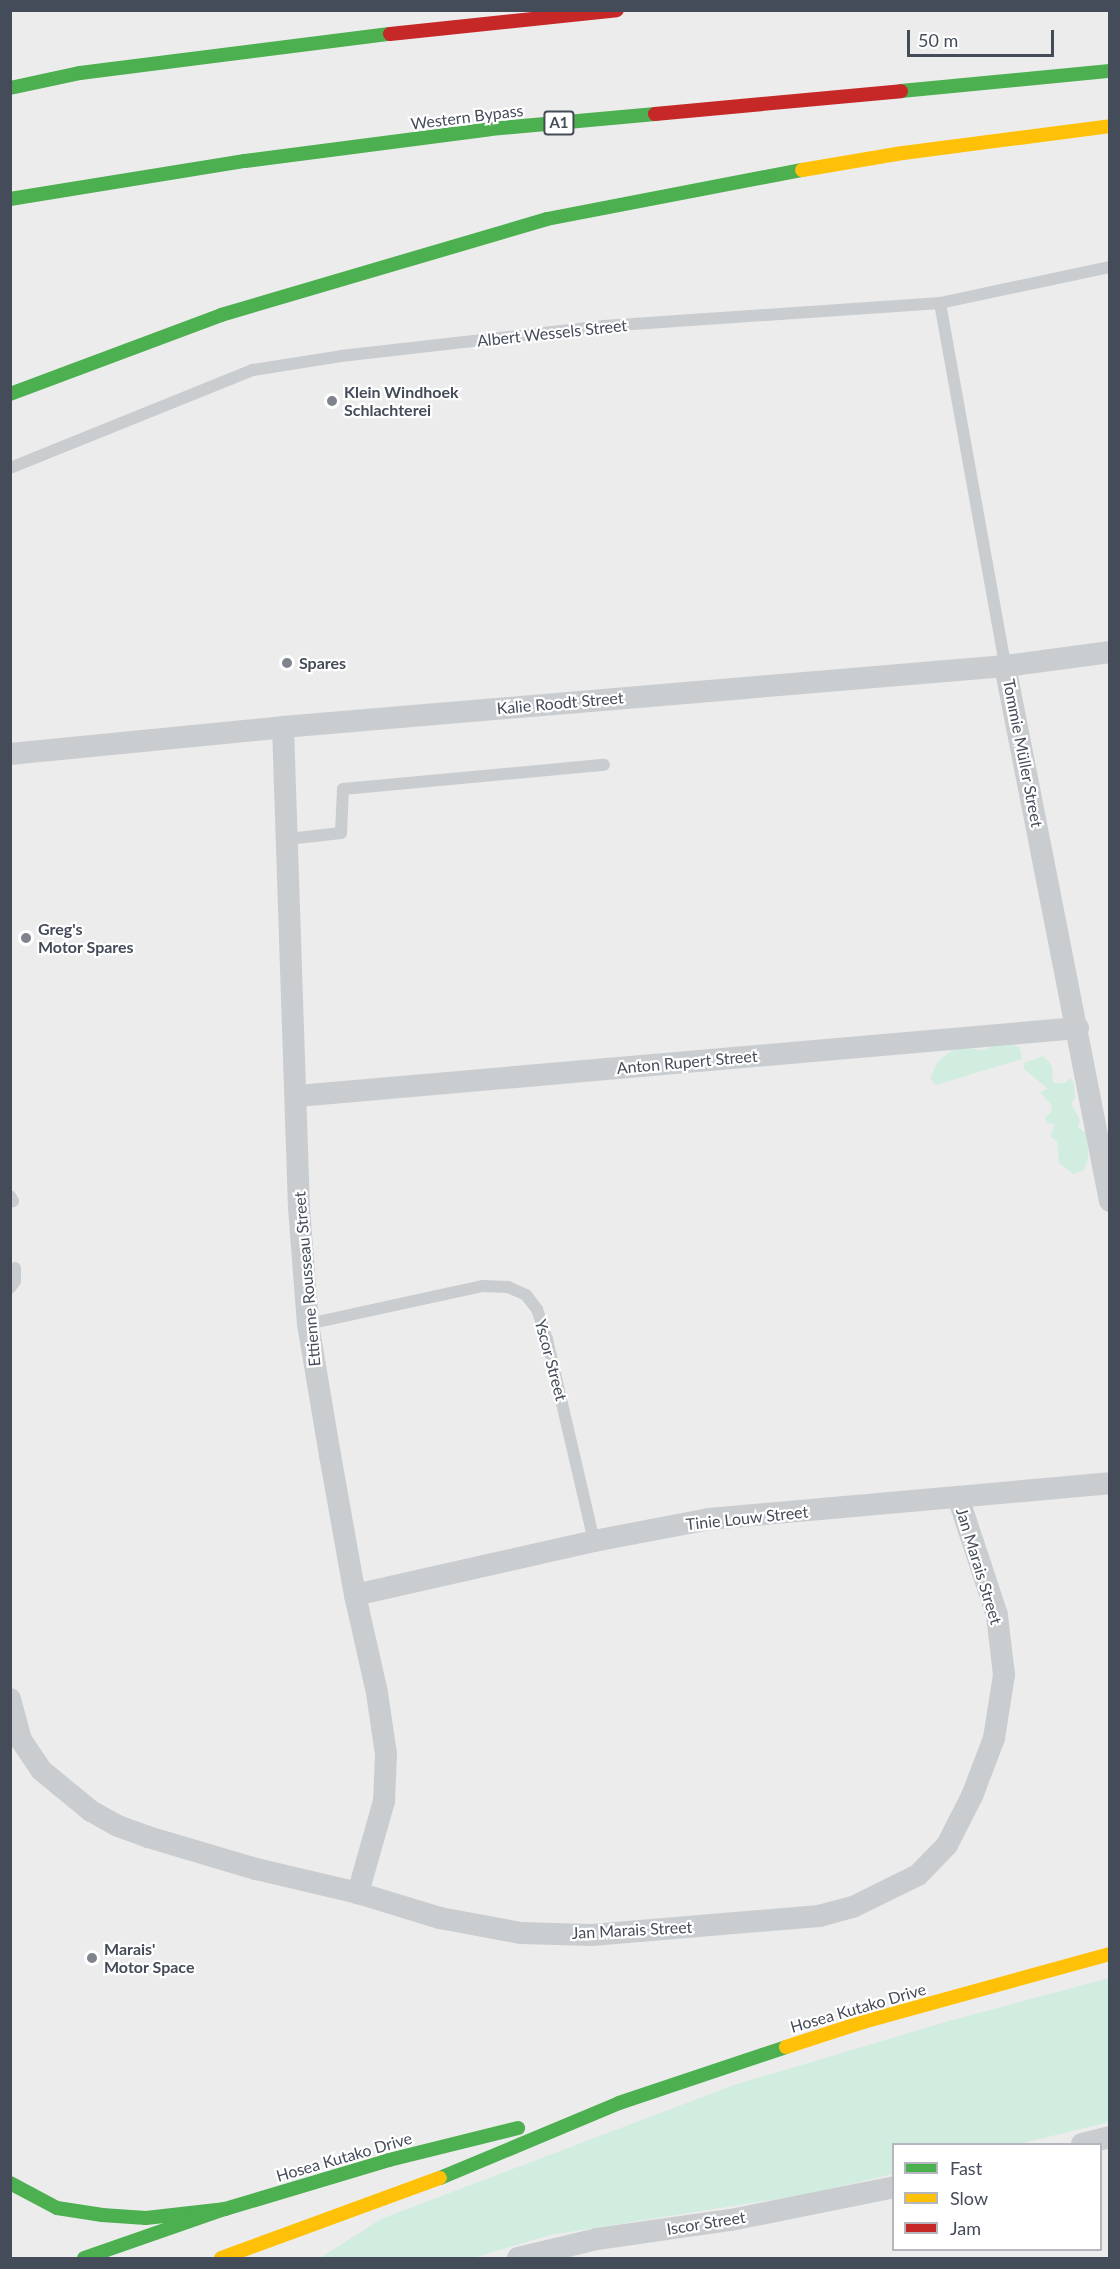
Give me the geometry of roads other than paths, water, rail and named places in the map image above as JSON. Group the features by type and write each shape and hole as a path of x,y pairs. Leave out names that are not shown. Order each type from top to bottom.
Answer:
{"main road":[{"path":"10,88 80,74 318,42 617,10"},
{"name":"Western Bypass","path":"10,199 245,161 490,129 1110,71"},
{"path":"10,394 221,315 547,219 756,177 903,153 1110,126"},
{"name":"Hosea Kutako Drive","path":"84,2259 225,2209 389,2160 618,2103 863,2022 1110,1954"},
{"name":"Hosea Kutako Drive","path":"221,2259 407,2192 618,2103"},
{"path":"10,2183 57,2208 102,2215 146,2218 225,2209"}],"street":[{"name":"Kalie Roodt Street","path":"10,754 283,727 1005,666 1110,652"},
{"name":"Tommie Müller Street","path":"1005,666 1078,1028 1110,1201"},
{"name":"Ettienne Rousseau Street","path":"283,727 299,1208 308,1324 355,1595 377,1693 386,1754 384,1801 358,1893"},
{"name":"Anton Rupert Street","path":"297,1096 1078,1028"},
{"name":"Tinie Louw Street","path":"355,1595 594,1541 709,1518 1109,1483"},
{"name":"Jan Marais Street","path":"10,1699 21,1740 41,1770 91,1811 118,1826 256,1869 358,1893 440,1918 521,1933 592,1935 819,1916 853,1907 918,1875 947,1845 972,1796 994,1738 1004,1676 997,1615 958,1497"},
{"path":"1089,2143 1110,2137"},
{"name":"Iscor Street","path":"522,2258 597,2239 731,2220 892,2187"}],"lane":[{"name":"Albert Wessels Street","path":"10,468 253,370 341,356 604,326 940,303 1110,267"},
{"name":"Tommie Müller Street","path":"940,303 1005,666"},
{"path":"288,839 341,833 343,789 604,765"},
{"path":"10,1288 15,1281 15,1268"},
{"name":"Yscor Street","path":"308,1324 482,1286 508,1287 526,1295 537,1309 547,1338 594,1541"}],"place":[{"name":"Klein Windhoek Schlachterei","path":"332,401"},
{"name":"Spares","path":"287,663"},
{"name":"Greg's Motor Spares","path":"26,938"},
{"name":"Marais' Motor Space","path":"92,1958"}]}
